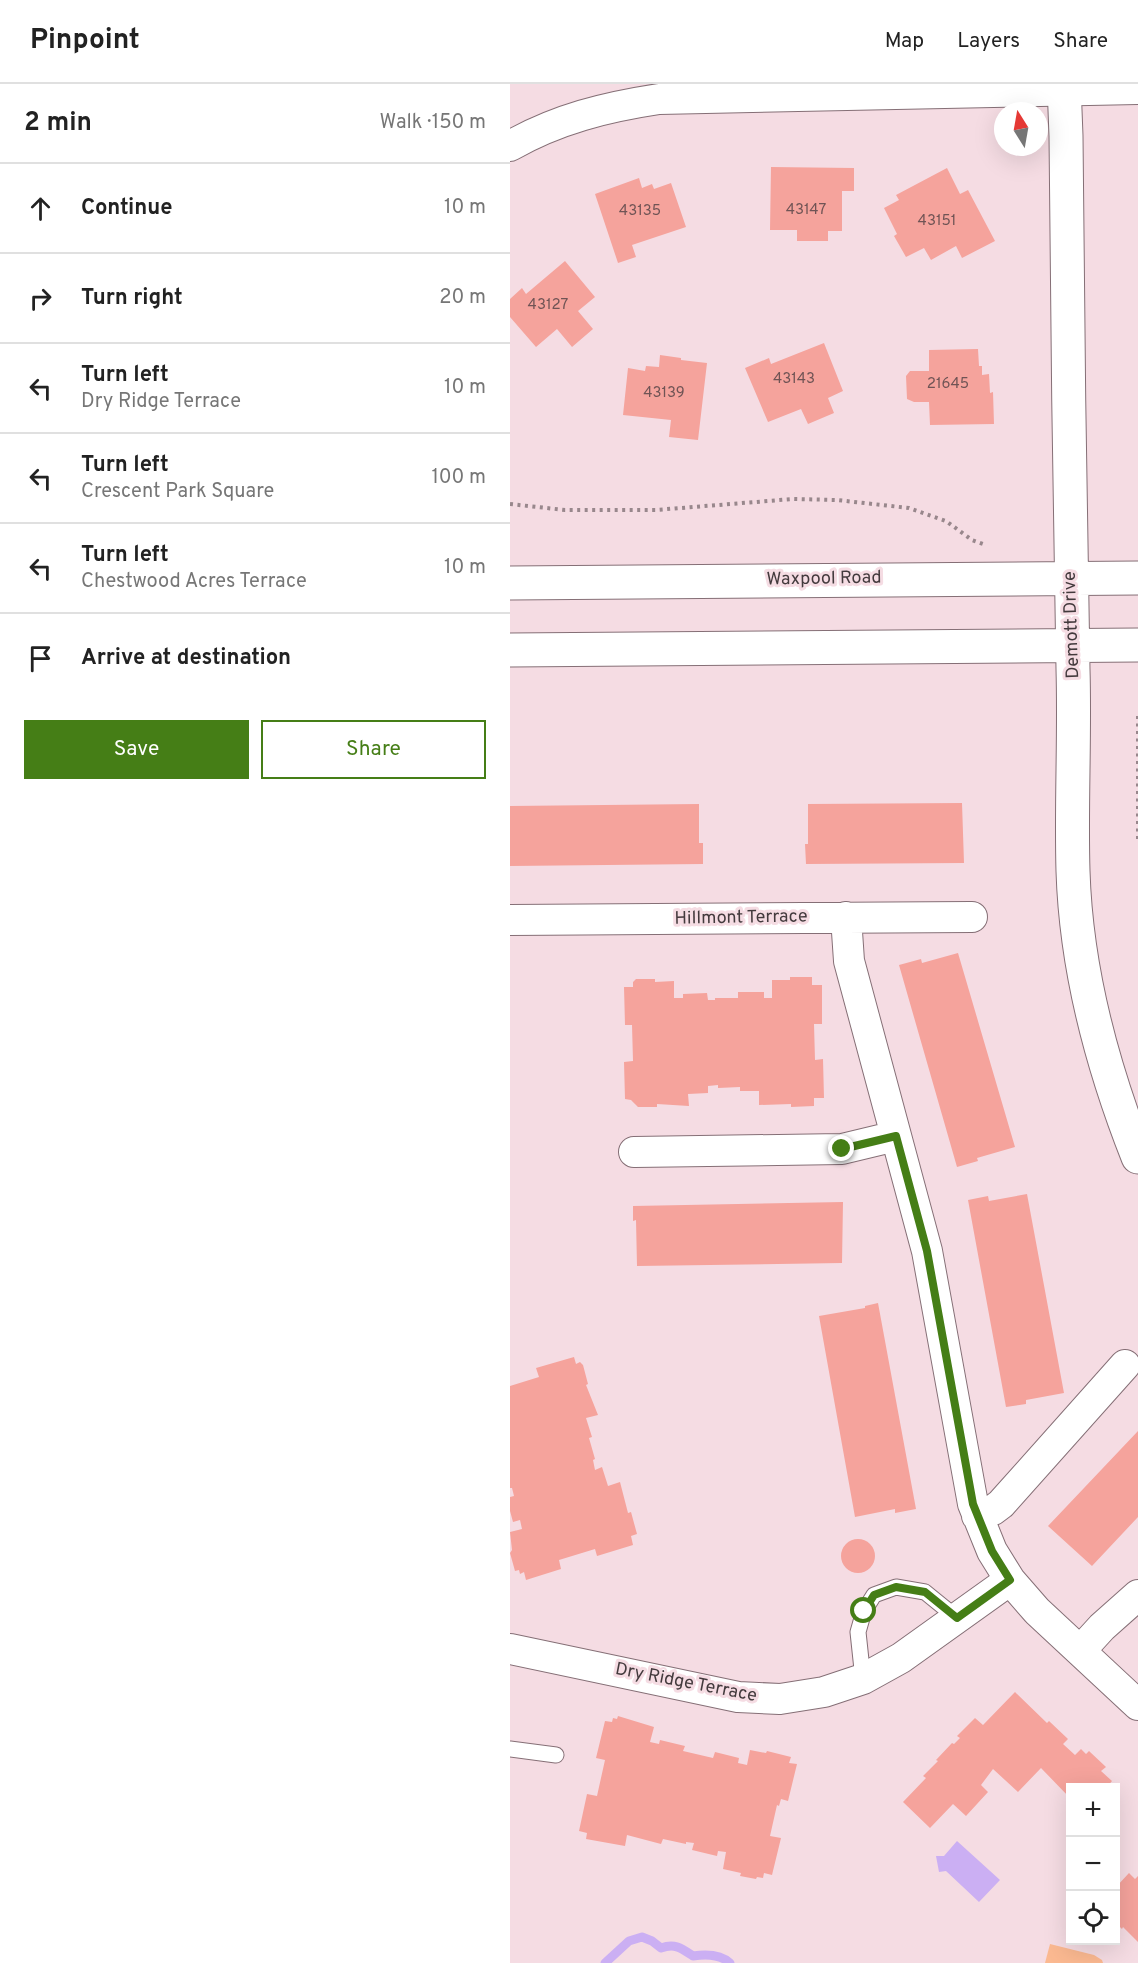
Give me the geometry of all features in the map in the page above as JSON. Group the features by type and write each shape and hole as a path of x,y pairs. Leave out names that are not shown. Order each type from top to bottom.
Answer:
{"street":[{"path":"510,146 532,133 573,117 616,106 659,99 1064,88 1138,89"},
{"name":"Demott Drive","path":"1064,88 1073,646 1073,873 1079,944 1095,1028 1119,1111 1138,1157"},
{"name":"Waxpool Road","path":"510,583 1138,578"},
{"path":"510,650 1138,645"},
{"path":"846,917 849,961 927,1251 977,1516 992,1551 1010,1580 1037,1611 1138,1705"},
{"name":"Hillmont Terrace","path":"510,920 972,917"},
{"path":"634,1152 842,1149 896,1136"},
{"path":"977,1516 1001,1504 1125,1365"},
{"name":"Dry Ridge Terrace","path":"510,1648 738,1697 780,1699 824,1692 863,1679 901,1658 1010,1580"},
{"path":"1080,1651 1102,1627 1138,1595"}],"lane":[{"path":"863,1679 858,1632 864,1611 874,1595 896,1587 925,1592 957,1618"},
{"path":"510,1749 556,1755"}],"path":[{"path":"510,504 565,510 636,511 793,499 837,500 909,508 946,521 972,540 995,547"},
{"path":"1138,716 1138,843"}],"shaded area":[{"path":"957,1841 1000,1880 979,1902 946,1871 939,1872 936,1856 944,1856"},
{"path":"1050,1944 1094,1955 1103,1963 1045,1963"}],"building":[{"path":"771,167 854,168 854,191 842,191 842,231 828,231 828,241 797,241 797,230 770,230"},
{"path":"947,168 960,194 968,190 995,241 962,258 956,246 931,260 924,248 906,257 894,236 897,234 884,208 899,200 896,195"},
{"path":"639,178 642,188 652,184 654,189 671,183 686,227 632,245 636,257 618,263 595,194"},
{"path":"565,261 595,297 578,311 593,329 572,347 557,329 536,347 510,317 510,299 522,288 526,294"},
{"path":"824,343 843,391 828,398 834,413 808,424 801,409 768,422 745,368 769,358 771,364"},
{"path":"978,349 982,375 989,374 990,393 993,392 994,424 930,425 929,402 914,402 907,399 906,376 910,371 929,371 929,350"},
{"path":"660,355 707,363 698,440 669,437 671,420 623,415 628,368 645,371 646,366 659,367"},
{"path":"962,803 964,863 806,864 808,804"},
{"path":"699,804 699,843 703,843 703,864 510,866 510,806"},
{"path":"958,953 1015,1147 977,1158 978,1161 957,1167 899,965 921,959 922,963"},
{"path":"790,977 812,977 812,985 822,985 822,1024 814,1024 815,1060 823,1059 824,1098 814,1098 814,1106 759,1105 759,1091 740,1091 740,1087 718,1088 718,1085 708,1086 708,1093 688,1094 689,1106 657,1104 657,1107 638,1107 631,1100 625,1099 624,1062 633,1061 632,1025 625,1025 624,987 633,987 636,979 655,979 655,982 674,981 674,998 683,998 683,994 707,993 708,1000 715,1000 715,998 738,998 738,992 764,992 764,998 772,998 772,980 790,980"},
{"path":"1027,1194 1064,1393 1026,1400 1026,1404 1006,1407 968,1200 988,1196 989,1201"},
{"path":"843,1202 842,1263 637,1266 636,1220 633,1221 633,1206"},
{"path":"878,1303 916,1509 895,1513 895,1509 855,1517 819,1316 865,1308 865,1306"},
{"path":"574,1357 576,1364 580,1362 583,1365 588,1384 586,1385 598,1415 586,1418 592,1437 589,1438 595,1459 593,1460 595,1470 602,1467 608,1486 620,1482 628,1513 631,1512 637,1534 631,1536 633,1545 597,1556 595,1549 559,1560 561,1569 526,1580 524,1572 520,1574 519,1570 515,1571 510,1553 512,1550 510,1532 522,1529 520,1520 513,1522 510,1511 510,1497 514,1496 510,1488 510,1386 539,1377 536,1368"},
{"path":"1138,1431 1138,1517 1092,1566 1048,1526"},
{"path":"858,1539 870,1544 875,1556 870,1568 858,1573 846,1568 841,1556 846,1544"},
{"path":"1015,1692 1047,1723 1049,1721 1068,1739 1063,1744 1075,1755 1081,1749 1086,1754 1089,1751 1106,1767 1101,1771 1112,1781 1110,1783 1066,1783 1066,1794 1041,1768 1018,1792 993,1769 981,1785 988,1792 966,1816 953,1804 930,1828 903,1802 926,1778 923,1776 938,1761 936,1760 960,1738 957,1736 975,1718 983,1725"},
{"path":"618,1716 654,1727 650,1742 659,1744 660,1740 685,1746 683,1751 713,1758 715,1752 739,1758 738,1763 747,1765 750,1750 766,1753 767,1751 791,1757 789,1763 797,1764 788,1801 781,1799 779,1806 777,1805 770,1836 781,1838 772,1875 764,1873 763,1878 757,1877 756,1879 740,1876 741,1873 723,1869 726,1852 718,1851 717,1856 692,1850 694,1843 686,1842 686,1844 663,1839 661,1844 627,1835 625,1846 586,1839 587,1833 579,1831 587,1794 597,1796 605,1760 596,1758 605,1721 612,1722 613,1718 617,1719"},
{"path":"1129,1873 1135,1879 1138,1876 1138,1942 1123,1927 1122,1929 1120,1927 1120,1883"}],"waterway":[{"path":"605,1963 629,1941 642,1937 661,1948 674,1946 693,1956 713,1955 730,1963"}],"route":[{"path":"842,1149 896,1136 927,1251 973,1504 992,1551 1010,1580 957,1618 925,1592 896,1587 874,1595 864,1611"}]}
